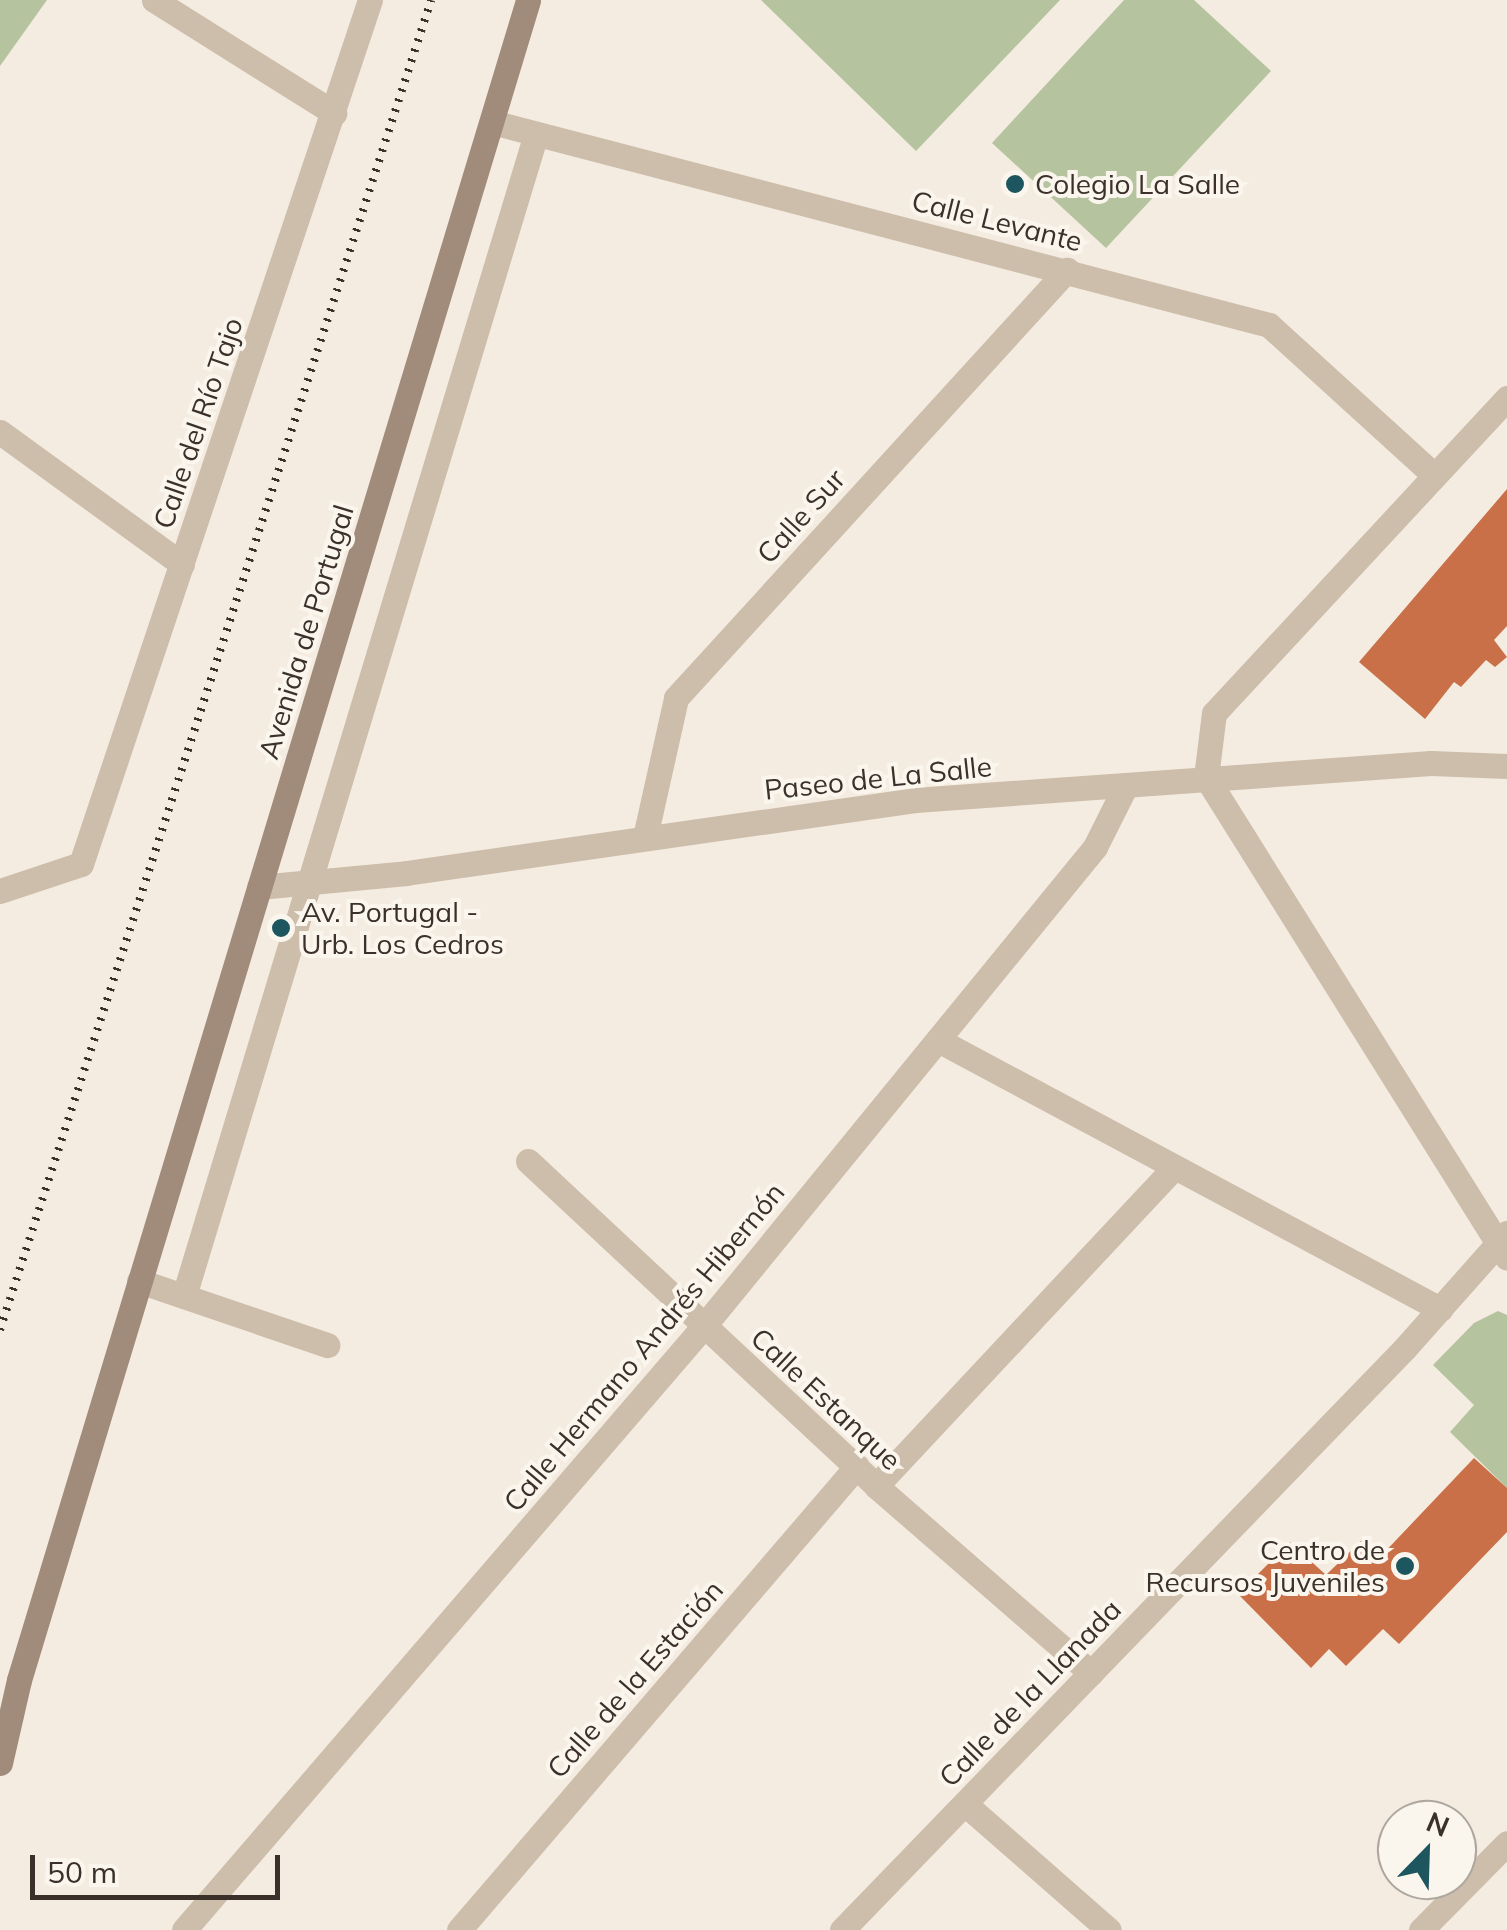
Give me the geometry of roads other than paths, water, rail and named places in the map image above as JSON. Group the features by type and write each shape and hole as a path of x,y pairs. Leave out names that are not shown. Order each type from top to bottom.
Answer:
{"street":[{"path":"154,0 334,114"},
{"name":"Calle del Río Tajo","path":"0,891 80,864 370,0"},
{"name":"Avenida de Portugal","path":"0,1763 18,1680 528,0"},
{"name":"Calle Levante","path":"492,122 1269,325 1434,475"},
{"path":"184,1296 314,882 536,134"},
{"name":"Calle Sur","path":"645,837 676,698 1067,270"},
{"path":"1504,1245 1206,776 1214,713 1507,398"},
{"path":"0,432 182,564"},
{"name":"Paseo de La Salle","path":"259,886 314,882 915,800 1206,776 1431,763 1507,766"},
{"name":"Calle Hermano Andrés Hibernón","path":"184,1930 703,1327 1094,847 1126,785"},
{"path":"938,1040 1440,1309"},
{"name":"Calle Estanque","path":"528,1162 876,1486 1091,1672"},
{"path":"876,1486 1174,1166"},
{"name":"Calle de la Llanada","path":"842,1930 1504,1245"},
{"path":"140,1281 327,1344"},
{"name":"Calle de la Estación","path":"459,1930 857,1466"},
{"path":"965,1804 1109,1930"},
{"path":"1421,1930 1507,1843"}],"railway":[{"path":"0,1330 431,0"}],"place":[{"name":"Colegio La Salle","path":"1015,184"},
{"name":"Av. Portugal - Urb. Los Cedros","path":"281,928"},
{"name":"Centro de Recursos Juveniles","path":"1405,1566"}]}
